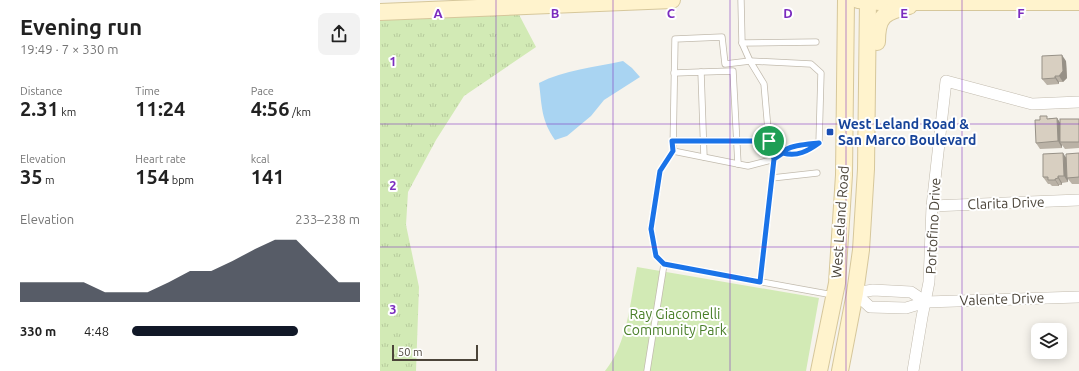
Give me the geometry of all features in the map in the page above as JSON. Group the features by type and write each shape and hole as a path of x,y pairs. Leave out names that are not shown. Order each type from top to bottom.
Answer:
{"main road":[{"path":"380,12 672,0"},
{"name":"West Leland Road","path":"819,371 835,295 844,175 846,0"},
{"path":"863,0 924,2 1079,2"},
{"name":"West Leland Road","path":"840,371 855,293 861,250 866,169 863,0"},
{"path":"866,169 875,114 878,25 886,15 892,12 924,2"},
{"path":"844,175 853,193 846,274 847,287 855,293"},
{"path":"833,371 842,320 842,307 835,295"}],"street":[{"name":"Portofino Drive","path":"913,371 929,282 932,206 946,81 1032,104 1079,102"},
{"name":"Clarita Drive","path":"932,206 1079,200"},
{"path":"855,293 873,290 911,292 926,302"},
{"name":"Valente Drive","path":"855,293 870,307 906,308 926,302 1079,296"}],"lane":[{"path":"741,0 742,43 750,61 764,84 769,141 774,159 760,282"},
{"path":"725,71 722,37 675,39 673,151 660,171 651,229 656,256 664,264 835,295"},
{"path":"742,43 816,42"},
{"path":"673,151 748,166 774,159 786,149 792,147 819,143 821,73 811,64 750,61 725,64"},
{"path":"674,73 734,71 738,164"},
{"path":"701,72 704,157"},
{"path":"672,141 769,141"},
{"path":"772,178 817,174"},
{"path":"647,371 664,264"}],"green space":[{"path":"515,7 536,47 464,96 436,140 408,192 406,225 419,287 416,371 380,371 380,12"},
{"name":"Ray Giacomelli Community Park","path":"637,267 819,298 806,371 605,371 613,360 623,335 630,308"}],"water":[{"path":"623,61 640,77 604,100 591,116 567,136 555,140 550,133 545,119 539,83 569,72"}],"building":[{"path":"1062,55 1063,71 1059,76 1055,76 1055,78 1042,79 1042,56"},
{"path":"1040,116 1047,116 1047,119 1057,118 1058,141 1036,143 1035,120 1040,120"},
{"path":"1060,119 1079,119 1079,142 1060,142"},
{"path":"1063,153 1064,176 1058,176 1055,180 1048,180 1048,177 1043,177 1043,154"},
{"path":"1079,153 1079,177 1067,178 1066,154"}],"place":[{"name":"West Leland Road & San Marco Boulevard","path":"830,132"}],"route":[{"path":"769,141 672,141 673,151 660,171 651,229 656,256 664,264 760,282 774,159 783,153 789,155 807,152 819,143 786,149 774,159 769,141"}]}
